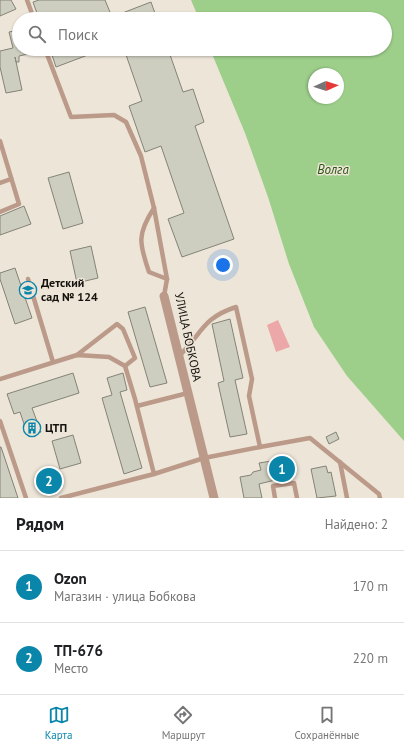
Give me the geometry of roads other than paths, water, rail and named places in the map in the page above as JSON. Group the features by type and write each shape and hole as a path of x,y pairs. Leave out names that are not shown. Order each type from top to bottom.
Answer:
{"street":[{"name":"УЛИЦА БОБКОВА","path":"164,296 214,498"}],"lane":[{"path":"27,0 31,12"},
{"name":"УЛИЦА БОБКОВА","path":"48,56 71,117 114,115 126,122 141,156 154,208 167,279 164,296"},
{"path":"0,141 19,204 0,212"},
{"path":"0,183 11,179"},
{"path":"154,208 143,224 141,239 150,272 167,279"},
{"path":"28,279 53,362"},
{"path":"179,356 189,346 205,323 222,311 236,307 252,380 249,396 260,446"},
{"path":"77,356 117,324 123,329 134,358 124,366"},
{"path":"0,379 77,356 109,357 124,366 137,406 154,474"},
{"path":"137,406 188,393"},
{"path":"0,421 26,498"},
{"path":"61,498 154,474 204,458 260,446 310,438 379,494 380,498"},
{"path":"340,462 347,498"},
{"path":"275,498 273,486 294,483 297,498"}],"water":[{"name":"Волга","path":"191,0 404,0 404,441 347,376 314,327 289,264 268,197 245,133 213,56 392,56 392,12 196,12"}],"place":[{"name":"Детский сад № 124","path":"28,290"},
{"name":"ЦТП","path":"32,428"},
{"name":"Ozon","path":"282,469"},
{"name":"ТП-676","path":"49,481"}]}
